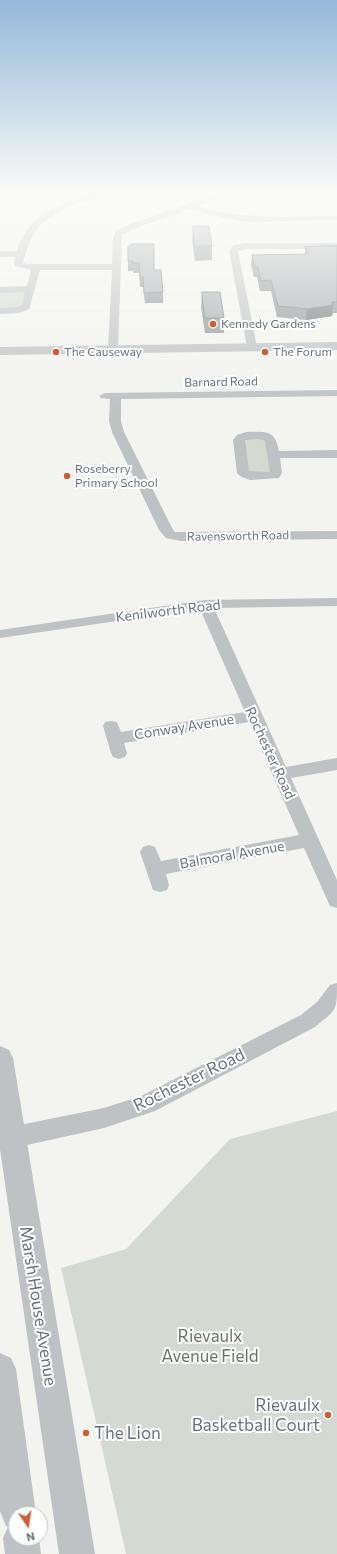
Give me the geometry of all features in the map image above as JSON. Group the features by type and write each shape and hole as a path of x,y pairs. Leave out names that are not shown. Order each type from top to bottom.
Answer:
{"street":[{"path":"22,266 26,267 116,267 114,345"},
{"path":"236,266 251,343"},
{"path":"0,311 19,310 26,307 36,267"},
{"path":"0,290 31,289"},
{"path":"0,344 114,345 251,343 337,338"},
{"path":"251,343 337,346"},
{"path":"0,351 114,345"},
{"name":"Barnard Road","path":"110,396 337,393"},
{"name":"Ravensworth Road","path":"110,396 118,432 166,530 171,535 181,537 337,535"},
{"path":"273,455 337,454"},
{"name":"Kenilworth Road","path":"0,634 205,604 337,602"},
{"name":"Rochester Road","path":"205,604 253,716 281,774 337,901"},
{"name":"Conway Avenue","path":"115,739 253,716"},
{"path":"281,774 337,764"},
{"name":"Balmoral Avenue","path":"155,869 310,840"},
{"name":"Rochester Road","path":"6,1139 104,1118 147,1104 308,1021 324,1008 337,991"},
{"name":"Marsh House Avenue","path":"0,1058 6,1139 76,1554"},
{"path":"0,1369 17,1506"}],"green space":[{"path":"30,291 28,303 20,308 0,310 0,292"},
{"path":"241,437 270,438 275,475 245,475"},
{"name":"Rievaulx Avenue Field","path":"337,1111 337,1554 126,1554 61,1268 126,1249 230,1139"}],"building":[{"path":"139,266 154,266 154,270 161,270 163,292 144,293 143,277 140,277"},
{"path":"255,266 337,266 337,302 332,302 333,305 307,309 278,306 271,280 261,281 258,267 255,267"},
{"path":"202,292 220,292 224,318 205,318"}],"place":[{"name":"Kennedy Gardens","path":"213,324"},
{"name":"The Causeway","path":"56,352"},
{"name":"The Forum","path":"265,352"},
{"name":"Roseberry Primary School","path":"67,476"},
{"name":"Rievaulx Basketball Court","path":"328,1415"},
{"name":"The Lion","path":"86,1433"}]}
